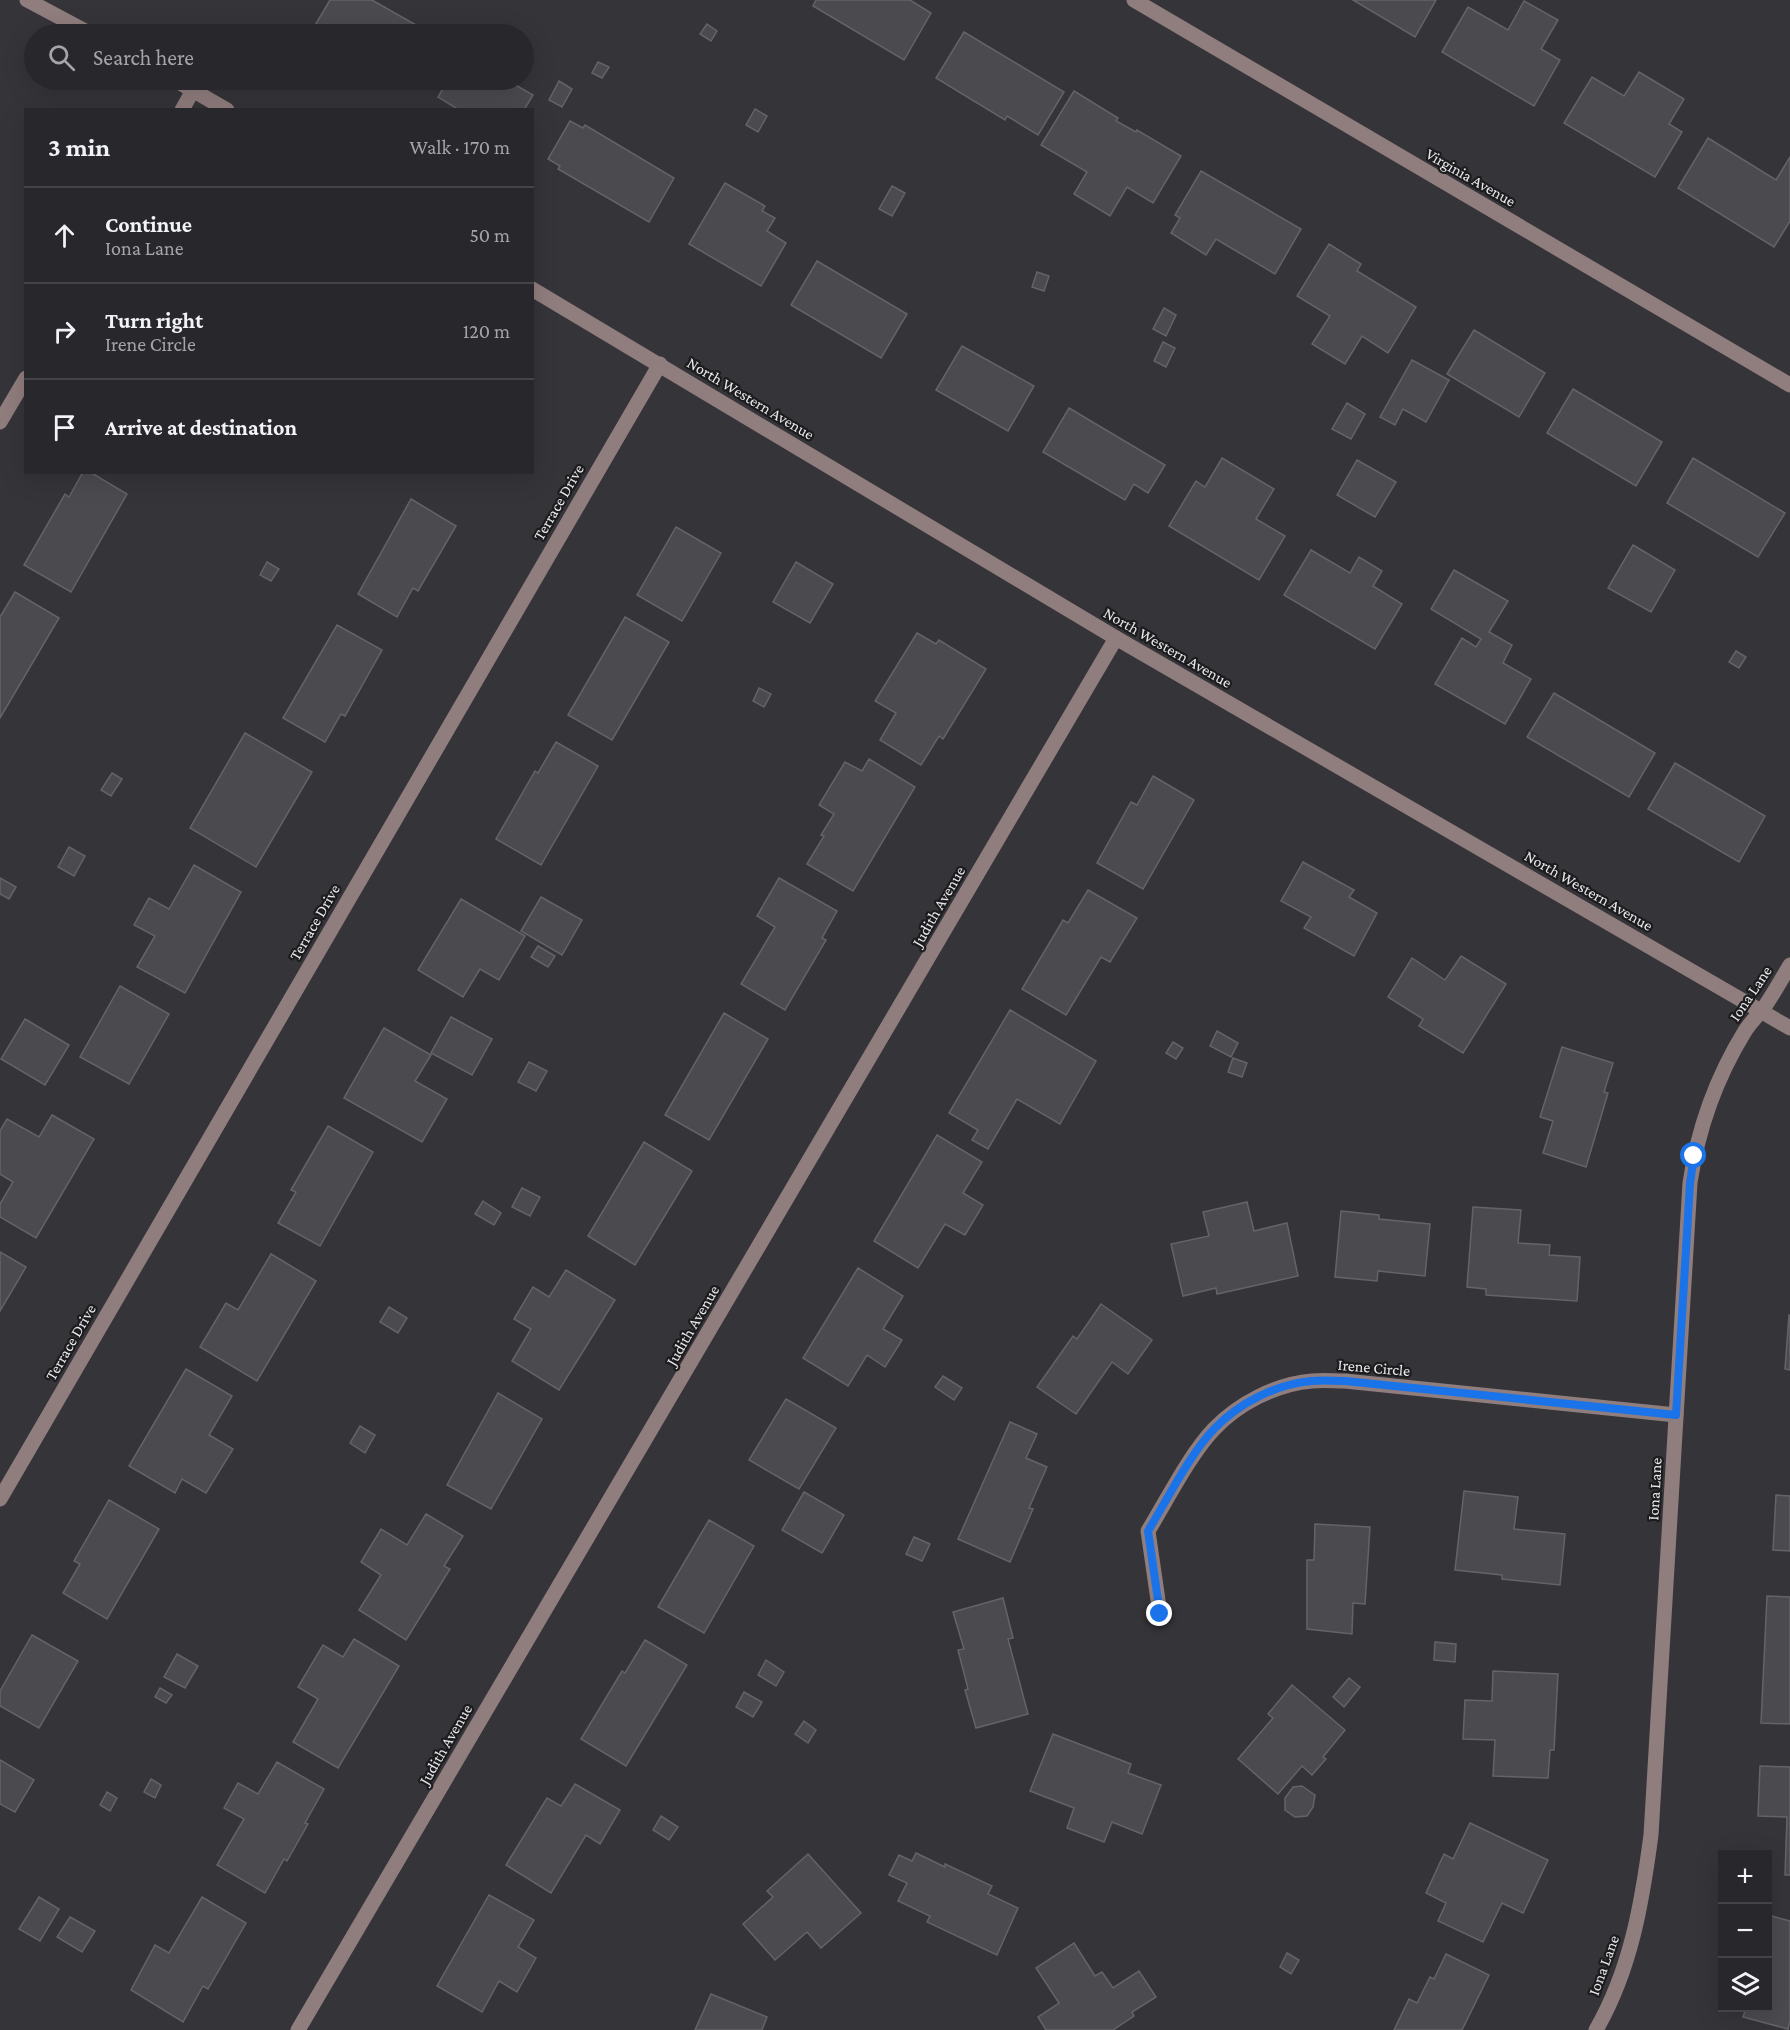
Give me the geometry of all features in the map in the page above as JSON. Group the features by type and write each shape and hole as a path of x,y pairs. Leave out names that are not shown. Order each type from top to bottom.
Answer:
{"street":[{"path":"27,0 72,24"},
{"name":"Virginia Avenue","path":"1134,0 1790,385"},
{"path":"183,108 193,90 224,108"},
{"name":"North Western Avenue","path":"534,290 1116,638 1790,1028"},
{"name":"Terrace Drive","path":"0,1499 660,364"},
{"path":"0,422 24,381"},
{"name":"Judith Avenue","path":"298,2030 1116,638"},
{"name":"Iona Lane","path":"1596,2030 1625,1967 1642,1902 1651,1835 1690,1183 1694,1156 1708,1106 1718,1081 1747,1029 1790,965"},
{"name":"Irene Circle","path":"1160,1614 1148,1531 1193,1457 1214,1430 1243,1405 1275,1389 1312,1381 1345,1381 1676,1415"}],"building":[{"path":"330,0 372,0 414,24 316,24"},
{"path":"816,0 910,0 931,13 904,60 813,6"},
{"path":"1353,0 1436,0 1415,37"},
{"path":"1524,1 1558,20 1541,49 1560,60 1534,106 1442,52 1468,7 1508,30"},
{"path":"707,24 717,31 711,41 700,34"},
{"path":"964,32 1064,92 1038,135 1007,116 1005,120 936,78"},
{"path":"598,62 609,67 602,78 592,73"},
{"path":"1639,72 1684,99 1669,124 1682,132 1655,177 1564,123 1592,77 1624,96"},
{"path":"559,81 572,89 562,107 549,100"},
{"path":"442,90 524,90 533,95 525,108 456,108 438,97"},
{"path":"1074,91 1118,118 1116,121 1136,132 1137,130 1181,156 1153,203 1127,187 1110,216 1074,194 1087,172 1041,145"},
{"path":"755,109 767,116 758,132 746,125"},
{"path":"570,121 583,128 585,125 674,178 649,222 558,169 560,166 548,159"},
{"path":"1708,138 1776,180 1790,157 1790,221 1774,247 1678,188"},
{"path":"1201,171 1301,229 1275,274 1216,239 1206,255 1171,233 1180,218 1175,215"},
{"path":"725,183 765,206 762,211 775,218 767,231 786,243 761,286 689,244"},
{"path":"892,186 905,193 892,216 879,209"},
{"path":"1329,244 1361,264 1357,271 1416,307 1388,353 1362,336 1345,364 1312,344 1330,316 1297,296"},
{"path":"817,261 907,314 881,358 791,305"},
{"path":"1037,272 1049,276 1044,291 1032,287"},
{"path":"1164,308 1176,315 1166,336 1153,329"},
{"path":"1474,330 1545,373 1519,417 1447,374"},
{"path":"1163,342 1175,348 1166,367 1154,361"},
{"path":"962,346 1034,386 1008,431 936,390"},
{"path":"1412,360 1449,380 1426,422 1403,409 1395,425 1380,417"},
{"path":"1573,389 1662,442 1636,486 1547,433"},
{"path":"1347,403 1365,414 1351,439 1332,429"},
{"path":"1069,408 1165,465 1148,493 1134,484 1125,500 1043,452"},
{"path":"1222,458 1274,489 1256,519 1285,536 1259,580 1169,526 1196,481 1205,487"},
{"path":"1693,458 1785,513 1758,557 1667,503"},
{"path":"1357,460 1396,482 1375,517 1337,495"},
{"path":"82,474 93,474 127,494 71,592 24,565 65,494 69,497"},
{"path":"411,499 456,526 418,591 413,588 397,617 358,594"},
{"path":"676,527 721,553 682,621 637,595"},
{"path":"1633,545 1675,570 1651,612 1608,588"},
{"path":"1311,550 1350,573 1359,557 1382,571 1373,586 1402,604 1375,649 1284,595"},
{"path":"267,562 279,569 271,581 260,575"},
{"path":"796,562 833,584 810,623 773,602"},
{"path":"1454,570 1508,601 1489,632 1512,645 1503,663 1531,679 1505,724 1435,684 1462,638 1476,647 1481,639 1431,609"},
{"path":"15,592 59,618 0,718 0,617"},
{"path":"625,617 669,642 612,740 568,715"},
{"path":"337,625 382,650 345,716 341,714 325,742 283,718"},
{"path":"917,633 936,644 939,640 986,669 943,739 939,736 921,765 880,740 896,713 875,701"},
{"path":"1736,651 1746,657 1739,668 1729,662"},
{"path":"759,688 771,694 764,707 753,701"},
{"path":"1554,693 1655,753 1629,797 1527,737"},
{"path":"245,733 312,772 256,867 190,828"},
{"path":"556,742 598,766 541,865 496,839 535,771 538,773"},
{"path":"869,759 915,787 853,891 807,864 834,814 819,805 845,762 862,771"},
{"path":"1675,763 1765,816 1739,862 1648,809"},
{"path":"112,773 122,779 111,796 101,790"},
{"path":"1153,776 1194,800 1143,889 1097,863 1131,802 1137,805"},
{"path":"69,847 85,856 74,876 58,867"},
{"path":"1303,862 1354,890 1349,897 1377,913 1354,956 1304,928 1311,917 1281,901"},
{"path":"194,865 241,892 185,993 137,967 155,936 134,925 149,898 169,909"},
{"path":"0,878 16,887 9,899 0,894"},
{"path":"779,878 837,911 822,938 826,940 785,1010 741,984 775,927 757,916"},
{"path":"1088,890 1137,918 1110,962 1101,957 1066,1015 1022,989 1063,920 1068,923"},
{"path":"541,897 582,920 562,955 521,931"},
{"path":"461,899 525,936 499,980 480,969 463,997 418,970"},
{"path":"538,946 555,956 548,967 531,957"},
{"path":"1461,956 1506,984 1463,1053 1419,1026 1423,1019 1388,997 1412,958 1445,980"},
{"path":"120,986 169,1014 129,1084 80,1057"},
{"path":"1010,1010 1096,1061 1060,1124 1017,1099 988,1149 972,1140 978,1130 949,1113"},
{"path":"724,1013 768,1039 709,1140 665,1115"},
{"path":"451,1017 492,1039 472,1075 431,1053"},
{"path":"25,1019 69,1045 45,1085 1,1059"},
{"path":"384,1028 431,1055 415,1081 447,1099 422,1142 344,1098"},
{"path":"1217,1031 1238,1043 1231,1057 1210,1046"},
{"path":"1173,1042 1183,1048 1176,1059 1166,1053"},
{"path":"1562,1047 1613,1063 1604,1092 1608,1093 1586,1167 1543,1153 1553,1121 1540,1117"},
{"path":"1233,1058 1247,1063 1242,1077 1228,1072"},
{"path":"529,1062 547,1071 536,1091 518,1082"},
{"path":"52,1115 94,1139 36,1238 0,1217 0,1204 13,1182 0,1174 0,1131 7,1119 39,1137"},
{"path":"328,1126 373,1152 320,1246 278,1223 296,1192 291,1190"},
{"path":"937,1135 982,1162 963,1193 983,1205 965,1235 945,1224 918,1268 874,1241"},
{"path":"644,1142 692,1171 635,1265 588,1236"},
{"path":"522,1188 540,1197 530,1216 512,1207"},
{"path":"483,1201 501,1213 494,1225 475,1214"},
{"path":"1247,1202 1254,1231 1287,1223 1298,1276 1217,1294 1216,1288 1183,1296 1171,1244 1209,1236 1203,1212"},
{"path":"1473,1207 1521,1210 1518,1243 1550,1245 1549,1255 1580,1257 1577,1301 1486,1295 1486,1289 1467,1287"},
{"path":"1341,1211 1379,1215 1379,1219 1430,1224 1425,1276 1378,1271 1377,1281 1335,1277"},
{"path":"0,1252 26,1267 0,1311"},
{"path":"271,1254 316,1281 257,1381 200,1347 226,1303 238,1310"},
{"path":"858,1268 903,1296 883,1329 902,1340 885,1367 867,1355 848,1386 803,1358"},
{"path":"566,1270 615,1300 559,1390 512,1361 531,1329 514,1319 533,1287 549,1297"},
{"path":"1101,1304 1152,1340 1128,1374 1112,1362 1076,1414 1037,1387 1073,1336 1077,1339"},
{"path":"389,1307 407,1318 398,1333 380,1322"},
{"path":"1790,1315 1790,1370 1785,1369"},
{"path":"186,1369 232,1396 209,1435 233,1449 206,1493 182,1479 175,1493 129,1466"},
{"path":"943,1376 962,1388 954,1400 935,1387"},
{"path":"498,1393 542,1419 491,1509 447,1485"},
{"path":"786,1399 836,1428 799,1489 749,1460"},
{"path":"1010,1422 1037,1434 1026,1458 1047,1467 1029,1508 1033,1509 1010,1562 958,1539"},
{"path":"360,1426 375,1435 365,1453 350,1443"},
{"path":"1464,1491 1518,1497 1514,1529 1565,1534 1560,1585 1502,1579 1502,1575 1455,1570"},
{"path":"804,1492 844,1515 822,1553 782,1530"},
{"path":"1776,1495 1790,1496 1790,1551 1773,1550"},
{"path":"109,1500 159,1529 107,1619 63,1593 80,1564 74,1561"},
{"path":"426,1514 463,1536 444,1566 450,1569 406,1640 359,1610 381,1575 361,1562 381,1529 407,1545"},
{"path":"709,1520 754,1546 704,1633 658,1607"},
{"path":"1315,1524 1370,1527 1365,1604 1353,1603 1352,1634 1307,1629 1307,1560 1314,1560"},
{"path":"914,1537 930,1544 922,1561 906,1554"},
{"path":"1767,1596 1790,1597 1790,1724 1761,1723"},
{"path":"1003,1598 1013,1638 1008,1639 1028,1714 976,1728 965,1690 968,1689 958,1650 964,1649 953,1612"},
{"path":"32,1635 78,1661 39,1728 0,1706 0,1691"},
{"path":"354,1639 399,1666 338,1768 293,1742 318,1699 298,1687 323,1645 343,1657"},
{"path":"645,1640 687,1665 626,1766 581,1739 622,1671 625,1673"},
{"path":"1435,1642 1456,1644 1455,1662 1434,1660"},
{"path":"177,1654 198,1666 185,1688 164,1677"},
{"path":"766,1660 784,1672 776,1686 758,1675"},
{"path":"1493,1671 1558,1674 1554,1750 1550,1750 1548,1778 1493,1776 1495,1740 1463,1739 1465,1700 1492,1701"},
{"path":"1349,1678 1360,1687 1344,1707 1333,1697"},
{"path":"1292,1685 1345,1730 1323,1757 1326,1759 1312,1775 1302,1766 1278,1794 1238,1759 1273,1718 1268,1714"},
{"path":"160,1688 172,1695 166,1703 155,1697"},
{"path":"744,1692 762,1702 753,1717 736,1707"},
{"path":"804,1721 816,1730 808,1743 795,1734"},
{"path":"1053,1734 1131,1764 1128,1773 1161,1785 1142,1834 1112,1822 1104,1842 1067,1828 1074,1808 1030,1791"},
{"path":"0,1760 34,1780 15,1812 0,1804"},
{"path":"277,1762 324,1789 305,1823 308,1824 287,1861 284,1859 265,1893 217,1865 244,1819 224,1808 238,1783 258,1794"},
{"path":"1760,1766 1790,1767 1790,1875 1785,1875 1787,1817 1758,1816"},
{"path":"151,1779 161,1785 155,1798 144,1792"},
{"path":"575,1784 620,1810 600,1844 586,1835 551,1893 506,1865 547,1798 561,1806"},
{"path":"1302,1786 1315,1795 1313,1807 1307,1816 1295,1817 1285,1810 1285,1798 1293,1787"},
{"path":"107,1792 117,1798 110,1811 100,1805"},
{"path":"661,1816 678,1827 669,1840 653,1830"},
{"path":"1470,1823 1548,1860 1523,1913 1502,1903 1483,1942 1438,1921 1446,1903 1426,1893 1444,1854 1453,1859"},
{"path":"916,1853 992,1886 988,1894 1018,1908 997,1955 927,1922 930,1916 898,1901 907,1883 889,1875 899,1855 912,1861"},
{"path":"808,1854 861,1913 821,1948 807,1932 775,1960 743,1924 773,1897 767,1891"},
{"path":"489,1895 534,1920 518,1947 536,1958 517,1992 499,1981 482,2012 437,1986"},
{"path":"39,1897 59,1909 40,1941 19,1929"},
{"path":"202,1897 246,1923 208,1989 203,1986 183,2022 131,1990 155,1945 169,1953"},
{"path":"1772,1916 1790,1921 1790,2021 1788,2029 1743,2017 1745,2012 1772,2012"},
{"path":"70,1917 95,1931 82,1952 57,1937"},
{"path":"1074,1943 1095,1976 1102,1972 1113,1988 1139,1971 1156,1997 1132,2012 1134,2016 1113,2030 1046,2030 1038,2017 1059,2003 1036,1968"},
{"path":"1287,1953 1299,1960 1291,1974 1280,1967"},
{"path":"1446,1954 1489,1975 1462,2030 1394,2030 1409,1999 1417,2003 1430,1977 1434,1979"},
{"path":"711,1994 767,2017 762,2030 695,2030"}],"route":[{"path":"1160,1614 1148,1531 1193,1457 1214,1430 1243,1405 1275,1389 1312,1381 1345,1381 1676,1415 1690,1183 1694,1156"}]}
